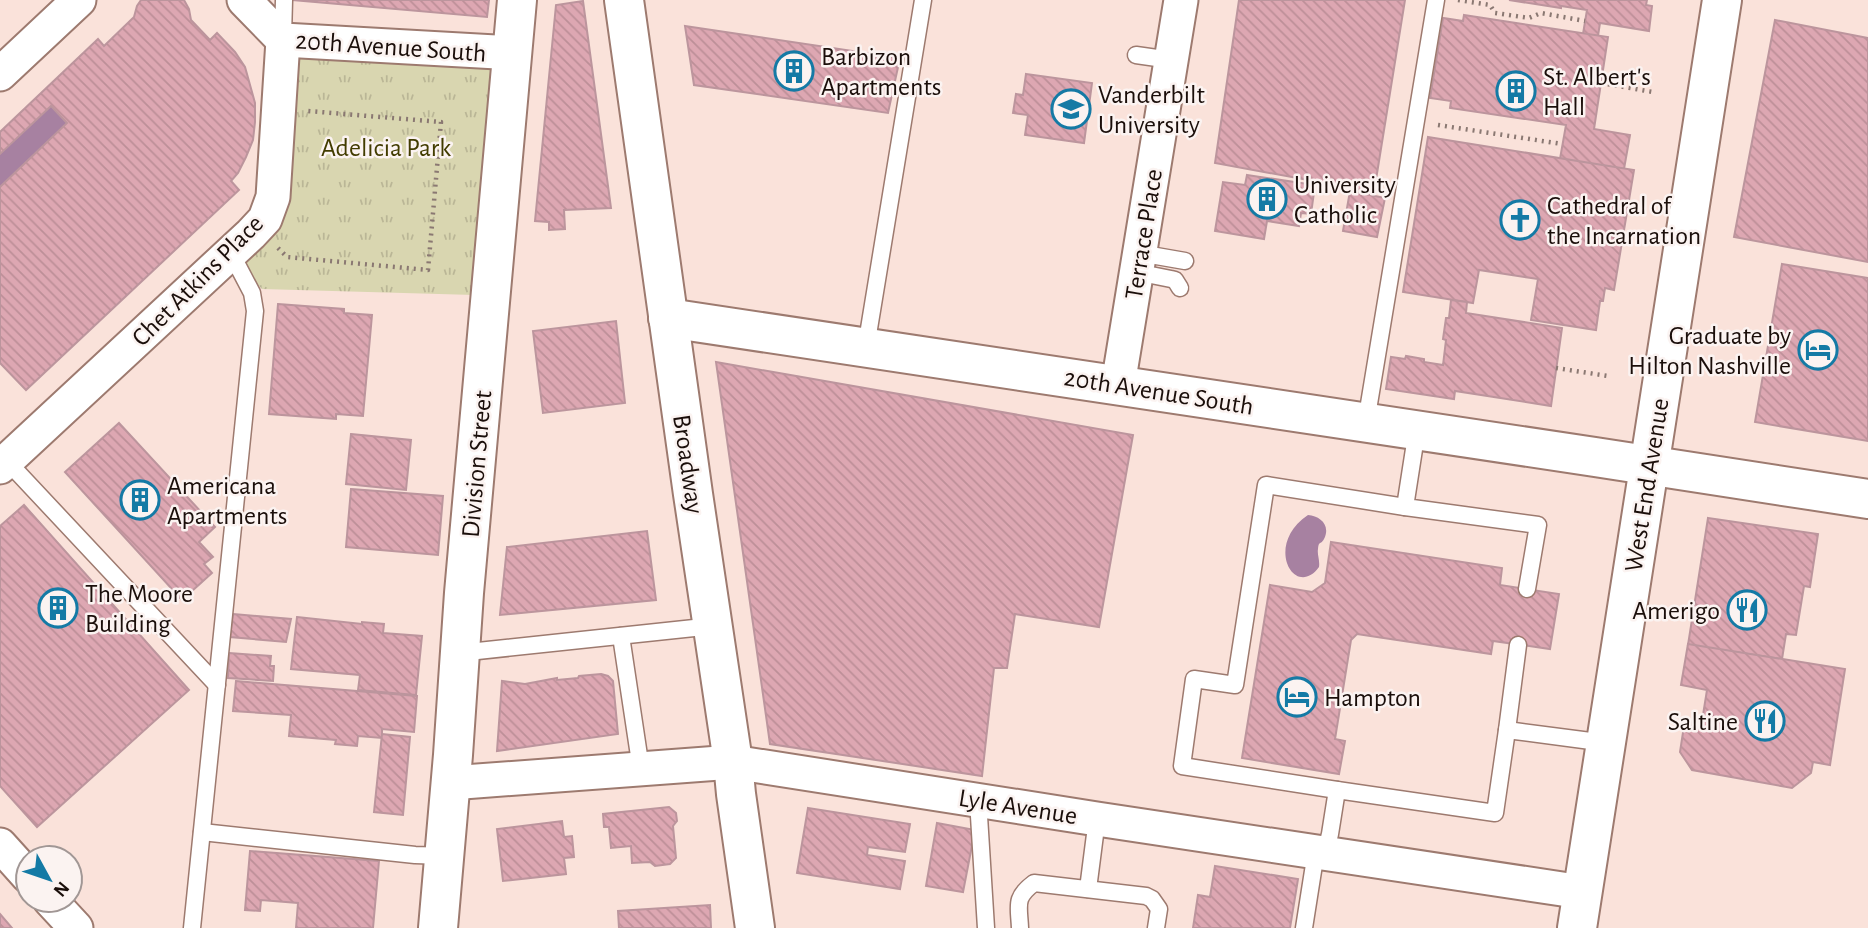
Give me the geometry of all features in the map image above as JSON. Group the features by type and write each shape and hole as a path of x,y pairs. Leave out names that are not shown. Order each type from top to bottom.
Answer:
{"main road":[{"name":"Division Street","path":"438,928 459,653 517,0"},
{"name":"Broadway","path":"624,0 755,928"},
{"name":"West End Avenue","path":"1580,910 1722,0"},
{"name":"20th Avenue South","path":"668,318 1868,499"}],"street":[{"path":"0,74 79,0"},
{"name":"20th Avenue South","path":"244,0 283,40 513,53"},
{"name":"Terrace Place","path":"1118,385 1181,0"},
{"name":"Chet Atkins Place","path":"5,456 265,219 273,197 283,40"},
{"name":"Lyle Avenue","path":"450,783 733,762 1320,853 1580,910"},
{"path":"0,845 14,860"},
{"path":"63,914 76,928"}],"lane":[{"path":"283,40 284,0"},
{"path":"866,347 923,0"},
{"path":"1366,423 1436,0"},
{"path":"1136,55 1171,60"},
{"path":"192,928 255,311 252,293 230,253"},
{"path":"1138,263 1185,261"},
{"path":"1138,263 1175,280 1180,288"},
{"path":"1405,507 1417,430"},
{"path":"5,456 217,685"},
{"path":"1518,645 1495,813 1182,766 1194,679 1235,685 1266,485 1538,525 1527,589"},
{"path":"459,653 713,626"},
{"path":"621,636 641,769"},
{"path":"1507,730 1606,743"},
{"path":"1304,928 1320,853 1330,834 1337,790"},
{"path":"978,800 986,928"},
{"path":"1088,889 1097,819"},
{"path":"202,832 444,856"},
{"path":"1020,928 1018,902 1023,891 1034,883 1146,896 1152,899 1159,909 1156,928"}],"path":[{"path":"1458,0 1490,5 1495,13 1529,18 1541,13 1585,21"},
{"path":"1601,83 1653,92"},
{"path":"277,247 286,257 428,270 441,122 279,108"},
{"path":"1417,121 1562,144"},
{"path":"1556,368 1608,376"}],"green space":[{"name":"Adelicia Park","path":"283,40 496,52 474,295 262,289 234,260 285,188"}],"shaded area":[{"path":"51,106 67,123 0,187 0,154"},
{"path":"1308,515 1323,522 1326,534 1318,546 1319,567 1310,575 1301,577 1293,573 1285,553 1287,540 1295,527"}],"building":[{"path":"141,0 184,0 191,20 210,40 217,33 245,67 255,103 255,122 253,140 238,173 231,181 239,190 26,390 0,363 0,187 67,123 51,106 0,154 0,132 98,39 104,46 134,17"},
{"path":"292,0 489,0 487,17"},
{"path":"1239,0 1405,0 1374,192 1215,163"},
{"path":"1509,0 1647,0 1646,5 1652,6 1649,31 1600,23 1598,36 1583,34 1587,10"},
{"path":"583,1 611,208 564,210 565,229 549,230 549,222 535,221 556,5"},
{"name":"St. Albert's Hall","path":"1464,15 1608,37 1594,129 1630,135 1624,169 1560,159 1566,125 1450,108 1451,101 1430,98 1443,18 1463,21"},
{"path":"1775,20 1868,38 1868,262 1734,237"},
{"name":"Barbizon Apartments","path":"685,26 900,58 888,113 694,85"},
{"path":"1026,74 1092,83 1084,143 1025,135 1028,115 1013,113 1016,94 1023,95"},
{"name":"Cathedral of the Incarnation","path":"1428,137 1634,170 1614,290 1605,288 1603,301 1600,301 1596,330 1531,320 1538,279 1479,270 1473,303 1403,292"},
{"name":"University Catholic","path":"1247,175 1315,185 1311,214 1301,213 1299,226 1267,221 1264,239 1215,231 1223,182 1245,185"},
{"path":"1350,191 1385,198 1377,237 1343,231"},
{"name":"Graduate by Hilton Nashville","path":"1782,264 1868,278 1868,441 1755,422"},
{"path":"1451,300 1467,302 1466,313 1562,328 1551,406 1455,391 1454,399 1386,389 1391,357 1405,359 1406,356 1443,365 1446,340 1443,339"},
{"path":"278,304 344,309 344,313 372,315 363,416 336,414 336,419 269,414"},
{"path":"616,321 625,403 543,413 533,331"},
{"path":"716,362 1133,435 1099,627 1015,614 1007,668 994,668 982,776 770,744"},
{"name":"Americana Apartments","path":"119,423 215,527 199,542 213,557 204,564 212,573 182,600 65,472"},
{"path":"351,434 411,440 406,490 346,484"},
{"path":"351,489 443,496 438,555 346,547"},
{"name":"The Moore Building","path":"24,505 189,690 37,827 0,786 0,526"},
{"name":"Amerigo","path":"1708,518 1818,534 1810,587 1804,586 1796,635 1786,634 1782,659 1688,645"},
{"path":"647,531 656,600 500,615 507,547"},
{"name":"Hampton","path":"1331,542 1502,568 1500,585 1559,594 1550,649 1493,641 1491,654 1357,634 1351,640 1335,739 1345,741 1339,774 1242,758 1270,585 1312,592 1325,583"},
{"path":"233,614 291,619 286,642 230,637"},
{"path":"297,617 384,624 383,633 422,636 416,695 358,690 360,675 291,669"},
{"name":"Saltine","path":"1688,644 1845,669 1830,765 1813,762 1811,773 1792,788 1692,770 1680,752 1684,726 1703,715 1707,690 1681,685"},
{"path":"229,653 271,656 270,666 274,666 273,681 228,678"},
{"path":"601,674 613,681 618,734 497,751 502,681 525,684"},
{"path":"236,681 417,696 414,732 382,729 382,738 358,736 357,746 335,744 336,740 289,736 291,715 233,711"},
{"path":"382,734 410,737 403,815 374,812"},
{"path":"669,807 676,813 677,821 673,826 676,858 670,864 655,866 650,862 632,863 631,846 611,848 609,827 604,827 603,814"},
{"path":"808,808 910,824 905,852 868,847 867,855 905,861 900,889 797,873"},
{"path":"562,821 564,837 572,836 574,857 564,858 566,874 503,881 497,829"},
{"path":"937,823 975,830 963,892 926,886"},
{"path":"250,851 379,861 373,928 296,928 298,903 261,900 260,911 245,910"},
{"path":"1215,866 1298,879 1290,928 1193,928 1198,895 1210,897"},
{"path":"710,905 711,928 619,928 618,911"},
{"path":"0,914 12,928 0,928"}],"place":[{"name":"Barbizon Apartments","path":"794,71"},
{"name":"St. Albert's Hall","path":"1516,91"},
{"name":"Vanderbilt University","path":"1071,109"},
{"name":"University Catholic","path":"1267,199"},
{"name":"Cathedral of the Incarnation","path":"1520,220"},
{"name":"Graduate by Hilton Nashville","path":"1818,350"},
{"name":"Americana Apartments","path":"140,500"},
{"name":"The Moore Building","path":"58,608"},
{"name":"Amerigo","path":"1747,610"},
{"name":"Hampton","path":"1297,697"},
{"name":"Saltine","path":"1765,721"}]}
